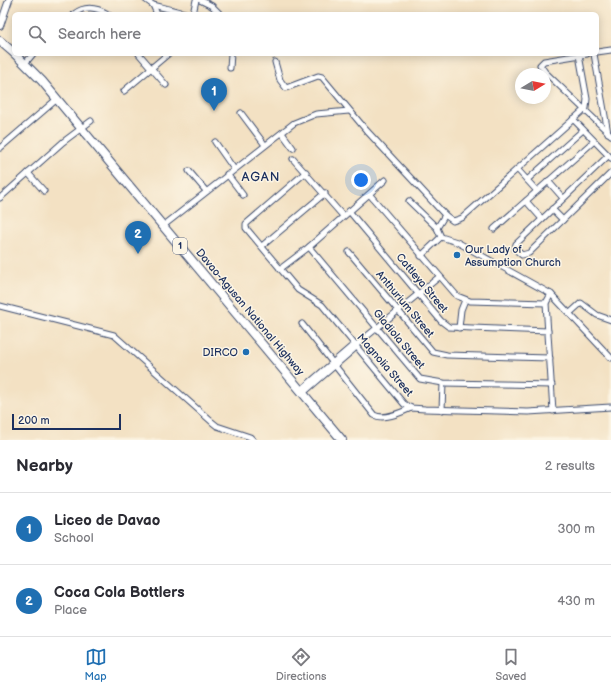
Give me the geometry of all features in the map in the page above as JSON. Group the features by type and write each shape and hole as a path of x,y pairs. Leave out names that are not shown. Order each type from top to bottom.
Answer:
{"highway":[{"path":"0,35 12,45"},
{"name":"Davao-Agusan National Highway","path":"0,42 12,52"},
{"name":"Davao-Agusan National Highway","path":"16,56 57,99 86,125"},
{"name":"Davao-Agusan National Highway","path":"28,56 86,125 165,224 304,390 342,439"}],"main road":[{"path":"0,26 9,0"}],"street":[{"path":"146,0 153,5 180,12"},
{"path":"193,12 196,0"},
{"path":"200,0 212,6 218,12"},
{"path":"153,5 156,12"},
{"path":"77,12 88,8 94,8 103,12"},
{"path":"599,52 611,50"},
{"path":"141,56 166,85"},
{"path":"124,91 165,56"},
{"path":"230,68 231,56"},
{"path":"573,56 544,61 540,65 609,134"},
{"path":"275,62 278,75 284,87 288,88 320,76 349,111 445,215 453,221 460,220 584,110 587,104 587,99 579,56"},
{"path":"594,56 609,134"},
{"path":"0,148 57,99"},
{"path":"165,224 227,174 305,117 349,111"},
{"path":"241,113 265,145"},
{"path":"573,119 610,157 563,198 515,245 514,250 522,255 529,253 611,173"},
{"path":"0,198 86,125"},
{"path":"527,180 583,130"},
{"path":"282,133 293,148"},
{"path":"494,229 594,141"},
{"path":"215,142 234,169"},
{"path":"293,159 325,193 343,216"},
{"path":"517,169 537,191"},
{"path":"189,171 206,191"},
{"name":"Magnolia Street","path":"306,172 246,224 246,228 298,290 322,305 400,400 411,408 442,410 552,411 611,407"},
{"path":"28,173 44,191"},
{"path":"227,174 243,195"},
{"path":"280,269 309,247 343,216 370,195 385,180"},
{"path":"548,181 563,198"},
{"path":"262,246 325,193"},
{"path":"370,195 456,296 465,300 546,303"},
{"path":"526,200 542,219"},
{"path":"409,201 437,228 441,237 457,242 551,294 611,358"},
{"path":"552,209 562,220"},
{"name":"Cattleya Street","path":"349,211 444,324 449,327 459,328 548,332"},
{"path":"437,228 445,215"},
{"path":"421,256 441,237"},
{"name":"Gladiola Street","path":"309,247 420,379 443,383 552,385"},
{"name":"Anthurium Street","path":"349,252 428,348 436,353 447,355 550,358"},
{"path":"304,390 354,349 355,346 376,328 439,277"},
{"path":"551,294 546,303 552,385 552,411"},
{"path":"459,328 461,310 465,300"},
{"path":"570,313 581,303 597,315 611,320"},
{"path":"0,306 114,335 212,422 218,426 250,437 253,440"},
{"path":"302,324 377,417 386,417 411,408"},
{"path":"442,410 443,383"}],"place":[{"name":"Liceo de Davao","path":"214,111"},
{"name":"Coca Cola Bottlers","path":"138,254"},
{"name":"Our Lady of Assumption Church","path":"457,255"},
{"name":"DIRCO","path":"246,352"}],"district":[{"name":"AGAN","path":"261,177"}]}
